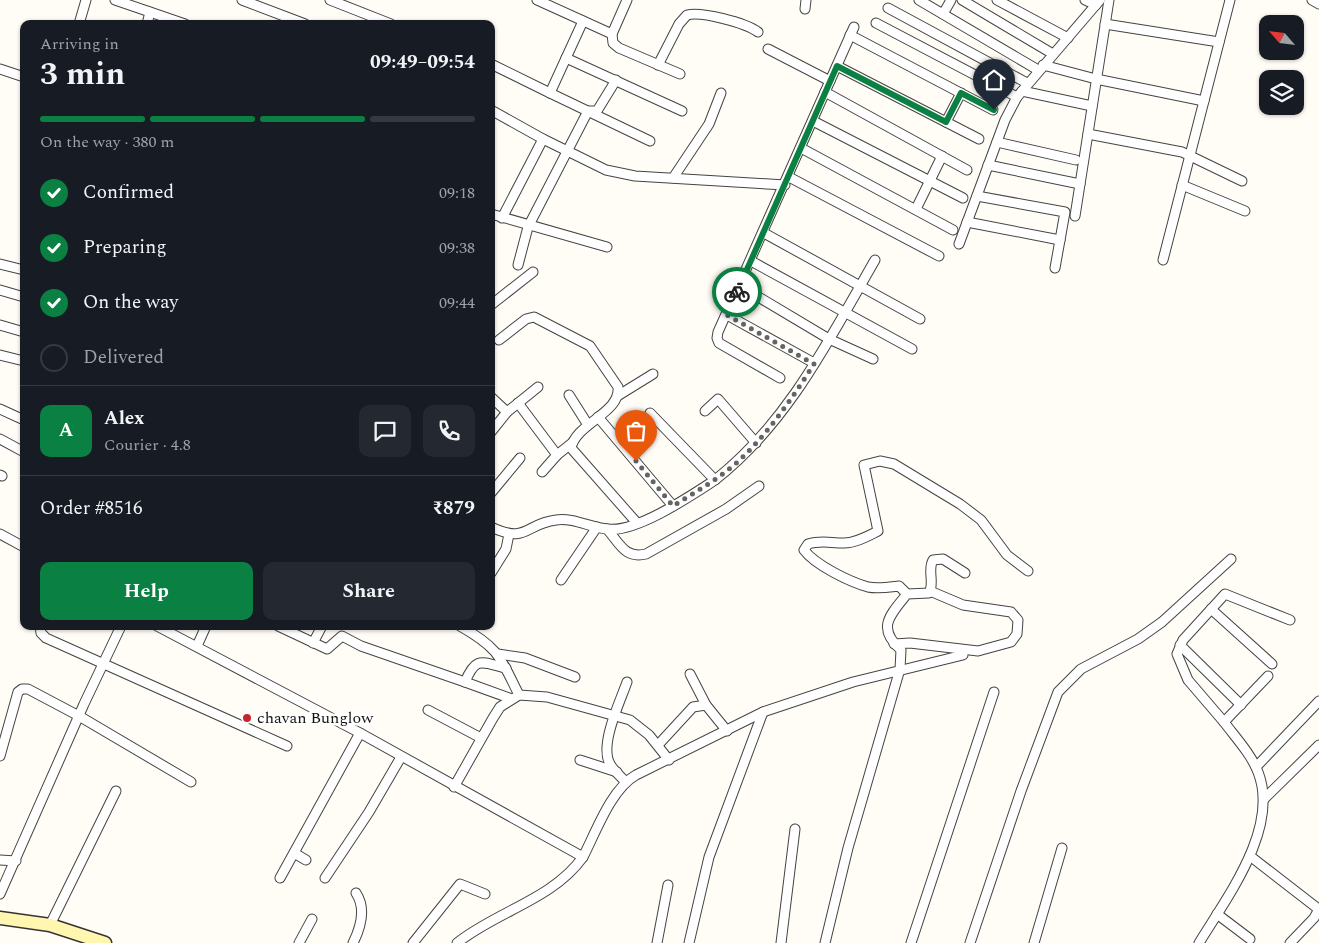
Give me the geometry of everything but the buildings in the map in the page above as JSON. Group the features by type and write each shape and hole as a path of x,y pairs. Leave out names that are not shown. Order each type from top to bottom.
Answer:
{"street":[{"path":"80,20 86,0"},
{"path":"115,0 170,20"},
{"path":"242,0 294,20"},
{"path":"330,0 381,20"},
{"path":"536,0 612,34"},
{"path":"627,0 612,34 615,46 680,74"},
{"path":"919,0 1041,67 1204,101"},
{"path":"943,14 951,0"},
{"path":"962,0 1053,54"},
{"path":"997,0 1068,38"},
{"path":"959,244 997,142 1022,90 1098,3 1085,0"},
{"path":"1075,216 1109,0"},
{"path":"1163,260 1230,0"},
{"path":"1312,0 1319,4"},
{"path":"888,8 1022,90"},
{"path":"149,20 150,12"},
{"path":"658,65 679,24 687,15 697,14 731,21 758,32"},
{"path":"550,93 583,20"},
{"path":"876,23 1022,90 1092,106"},
{"path":"1105,24 1219,42"},
{"path":"780,378 719,343 717,338 718,332 787,181 852,31 994,110"},
{"path":"768,49 830,81"},
{"path":"566,58 682,111"},
{"path":"495,66 650,141"},
{"path":"837,66 979,138"},
{"path":"0,70 20,76"},
{"path":"588,111 597,111 616,80"},
{"path":"825,92 967,170"},
{"path":"673,178 709,124 721,93"},
{"path":"946,122 961,93"},
{"path":"518,265 528,226 588,111"},
{"path":"495,112 566,151 606,170 635,176 787,181 938,256"},
{"path":"813,121 963,198"},
{"path":"1088,134 1182,152 1242,181"},
{"path":"502,218 543,139"},
{"path":"997,142 1076,160"},
{"path":"801,148 916,208 953,230"},
{"path":"916,208 942,156"},
{"path":"988,165 1080,184"},
{"path":"1182,185 1245,211"},
{"path":"977,196 1065,212 1055,268"},
{"path":"495,215 607,247"},
{"path":"967,222 1060,240"},
{"path":"764,232 920,319"},
{"path":"495,529 517,535 544,522 558,519 619,530 673,506 715,480 734,465 756,443 780,413 814,364 875,260"},
{"path":"751,261 912,349"},
{"path":"0,264 20,269"},
{"path":"495,302 533,272"},
{"path":"740,286 829,339 873,359"},
{"path":"0,290 20,296"},
{"path":"727,315 814,364"},
{"path":"499,340 526,319 534,317 542,320 590,346 618,387 619,395"},
{"path":"0,325 20,331"},
{"path":"0,355 20,360"},
{"path":"637,523 571,448 576,435 598,417 619,395 653,374"},
{"path":"495,427 507,412 538,387"},
{"path":"569,395 588,425"},
{"path":"706,411 718,399 756,443"},
{"path":"495,401 507,412"},
{"path":"518,404 557,455"},
{"path":"0,409 20,418"},
{"path":"650,413 715,480"},
{"path":"598,417 673,506"},
{"path":"0,439 20,450"},
{"path":"542,472 557,455 572,443"},
{"path":"495,488 520,458"},
{"path":"907,594 899,586 868,587 843,576 809,556 804,550 808,544 820,540 845,544 878,531 864,465 870,463 880,461 894,464 960,504 981,520 1007,555 1028,571"},
{"path":"607,529 629,555 646,554 726,509 759,486"},
{"path":"561,580 597,527"},
{"path":"0,534 20,545"},
{"path":"495,566 506,548 509,534"},
{"path":"930,591 930,566 933,560 943,559 965,573"},
{"path":"970,943 1021,791 1058,692 1081,670 1138,639 1162,622 1231,559"},
{"path":"825,943 862,796 900,669 901,650 894,644 886,624 889,616 907,594 930,591 963,605 1011,612 1018,620 1017,634 1011,642 978,651 910,643 894,644"},
{"path":"1199,943 1250,856 1260,829 1264,799 1263,788 1256,768 1224,722 1182,670 1177,654 1180,645 1225,594 1290,620"},
{"path":"1211,609 1272,664"},
{"path":"41,630 46,638 287,746"},
{"path":"0,894 119,630"},
{"path":"167,630 360,733 454,787 583,857"},
{"path":"197,646 204,630"},
{"path":"286,630 327,649 342,636 361,646 515,697 547,697 616,715 640,727 658,745 669,760"},
{"path":"313,643 320,630"},
{"path":"466,630 488,644 498,654 506,668 515,697"},
{"path":"1180,645 1241,705"},
{"path":"498,654 525,658 575,677"},
{"path":"457,943 473,931 545,893 574,869 583,857 614,797 625,781 763,712 900,669 963,654"},
{"path":"465,682 473,664 478,662 506,668"},
{"path":"690,674 706,705 727,731"},
{"path":"1224,722 1268,676"},
{"path":"625,781 610,763 606,753 607,738 627,682"},
{"path":"0,756 18,692 22,689 28,689 79,716 191,782"},
{"path":"911,943 994,692"},
{"path":"454,787 500,707 515,697"},
{"path":"1256,768 1319,701"},
{"path":"658,745 694,707 706,705"},
{"path":"428,710 481,738"},
{"path":"689,943 709,857 763,712"},
{"path":"280,878 360,733"},
{"path":"1264,799 1319,745"},
{"path":"325,878 369,812 401,757"},
{"path":"580,760 617,772"},
{"path":"50,925 116,791"},
{"path":"781,943 795,829"},
{"path":"1034,943 1062,848"},
{"path":"294,853 306,860"},
{"path":"1250,856 1314,905 1318,911 1314,918 1290,943"},
{"path":"0,860 16,861"},
{"path":"413,943 460,884 485,894"},
{"path":"657,943 668,885"},
{"path":"353,943 362,915 362,901 356,893"},
{"path":"1217,914 1250,939"},
{"path":"0,918 50,925 105,943"},
{"path":"299,943 312,919"}],"way so far":[{"path":"636,461 673,506 715,480 751,448 775,420 814,364 727,315 737,292"}],"place":[{"name":"chavan Bunglow","path":"247,718"}],"route":[{"path":"737,292 837,66 946,122 961,93 994,110"}]}
